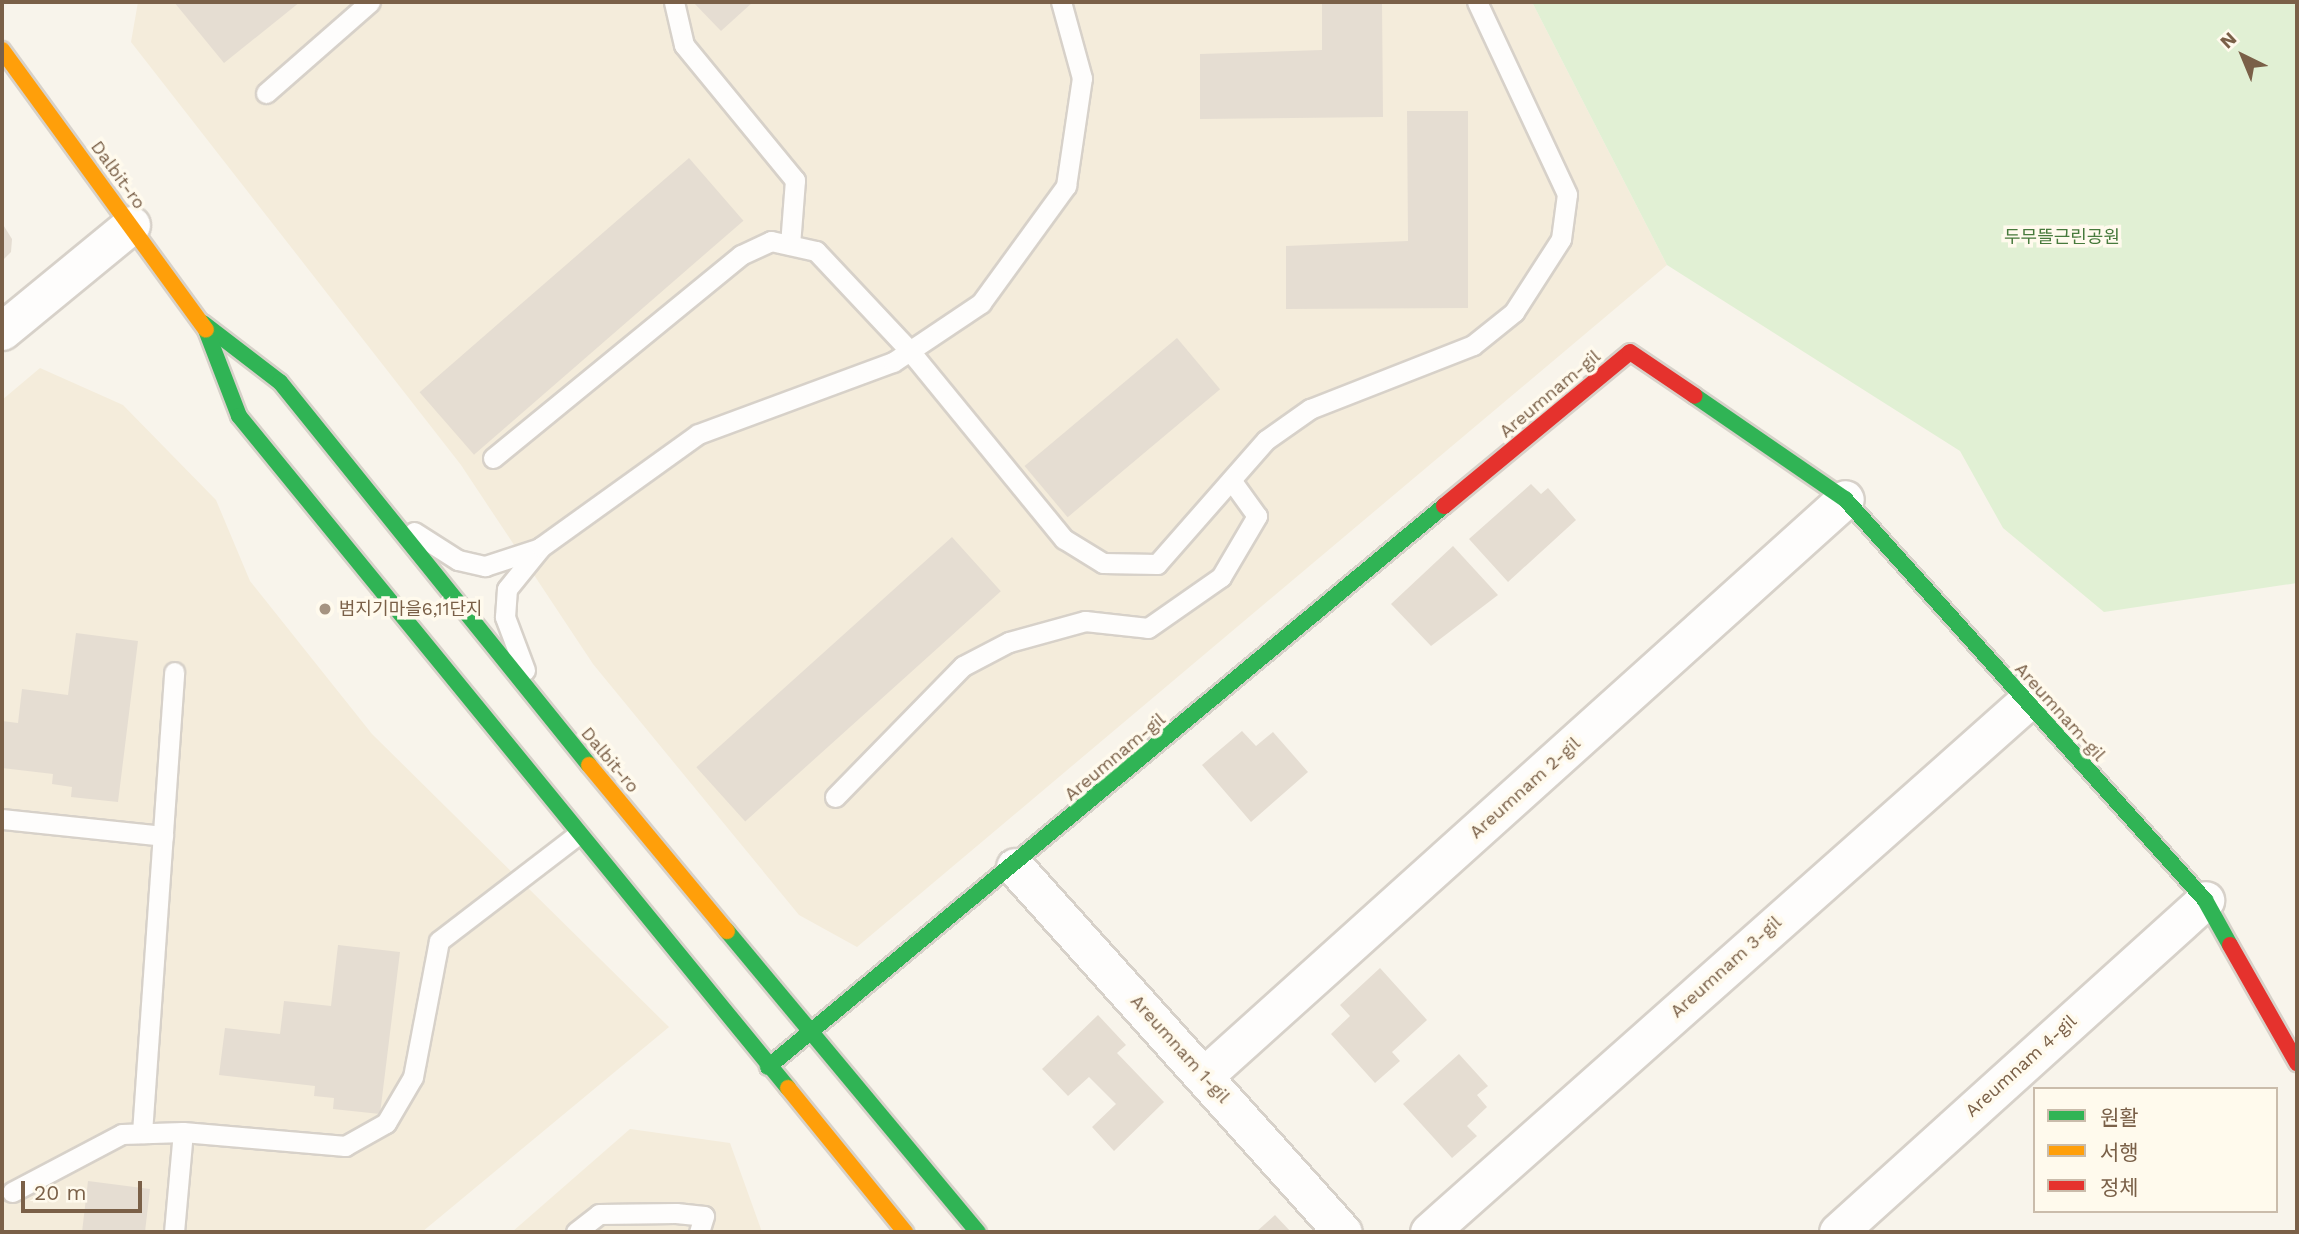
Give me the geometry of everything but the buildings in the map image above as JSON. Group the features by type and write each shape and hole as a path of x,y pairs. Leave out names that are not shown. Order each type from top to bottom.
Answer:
{"street":[{"name":"Dalbit-ro","path":"2,50 203,323 239,416 576,836 905,1232"},
{"path":"2,331 131,225"},
{"name":"Dalbit-ro","path":"203,323 281,382 537,703 978,1232"},
{"name":"Areumnam-gil","path":"768,1067 809,1031 1015,867 1630,352 1845,499 2025,703 2205,900 2297,1063"},
{"name":"Areumnam 2-gil","path":"1204,1076 1845,499"},
{"name":"Areumnam 3-gil","path":"1429,1232 2025,703"},
{"name":"Areumnam 1-gil","path":"1015,867 1343,1232"},
{"name":"Areumnam 4-gil","path":"1838,1232 2205,900"}],"lane":[{"path":"266,93 370,2"},
{"path":"674,2 684,45 795,180 790,245"},
{"path":"537,703 505,617 507,589 541,547 698,434 910,351 981,303 1066,186 1082,78 1061,2"},
{"path":"494,458 741,255 771,241 817,251 910,351 1064,539 1103,563 1157,564 1266,440 1310,410 1473,345 1514,312 1561,239 1567,194 1477,2"},
{"path":"835,797 963,666 1009,642 1085,621 1148,628 1221,577 1257,516 1231,480"},
{"path":"384,513 457,560 485,566 541,547"},
{"path":"142,1133 174,673"},
{"path":"2,819 163,836"},
{"path":"12,1192 122,1134 183,1132 345,1146 386,1123 413,1077 439,941 576,836"},
{"path":"174,1232 183,1132"},
{"path":"576,1232 599,1213 676,1213 704,1216 699,1232"}],"shaded area":[{"path":"138,2 1532,2 1667,265 857,947 799,915 593,664 461,465 131,42"},
{"path":"40,368 123,405 216,500 250,581 372,734 669,1027 422,1232 2,1232 2,400"},
{"path":"630,1129 730,1143 762,1232 512,1232"}],"green space":[{"name":"두무뜰근린공원","path":"1532,2 2297,2 2297,583 2104,612 2003,528 1960,451 1667,265"}],"traffic: fast":[{"path":"203,323 280,382 589,765"},
{"path":"206,330 239,416 788,1088"},
{"path":"1695,396 1845,499 2205,900 2230,945"},
{"path":"768,1067 1444,506"},
{"path":"727,931 978,1232"}],"traffic: slow":[{"path":"2,50 206,330"},
{"path":"589,765 727,931"},
{"path":"788,1088 905,1232"}],"traffic: jam":[{"path":"1444,506 1630,352 1695,396"},
{"path":"2230,945 2297,1063"}],"place":[{"name":"범지기마을6,11단지","path":"325,609"}]}
